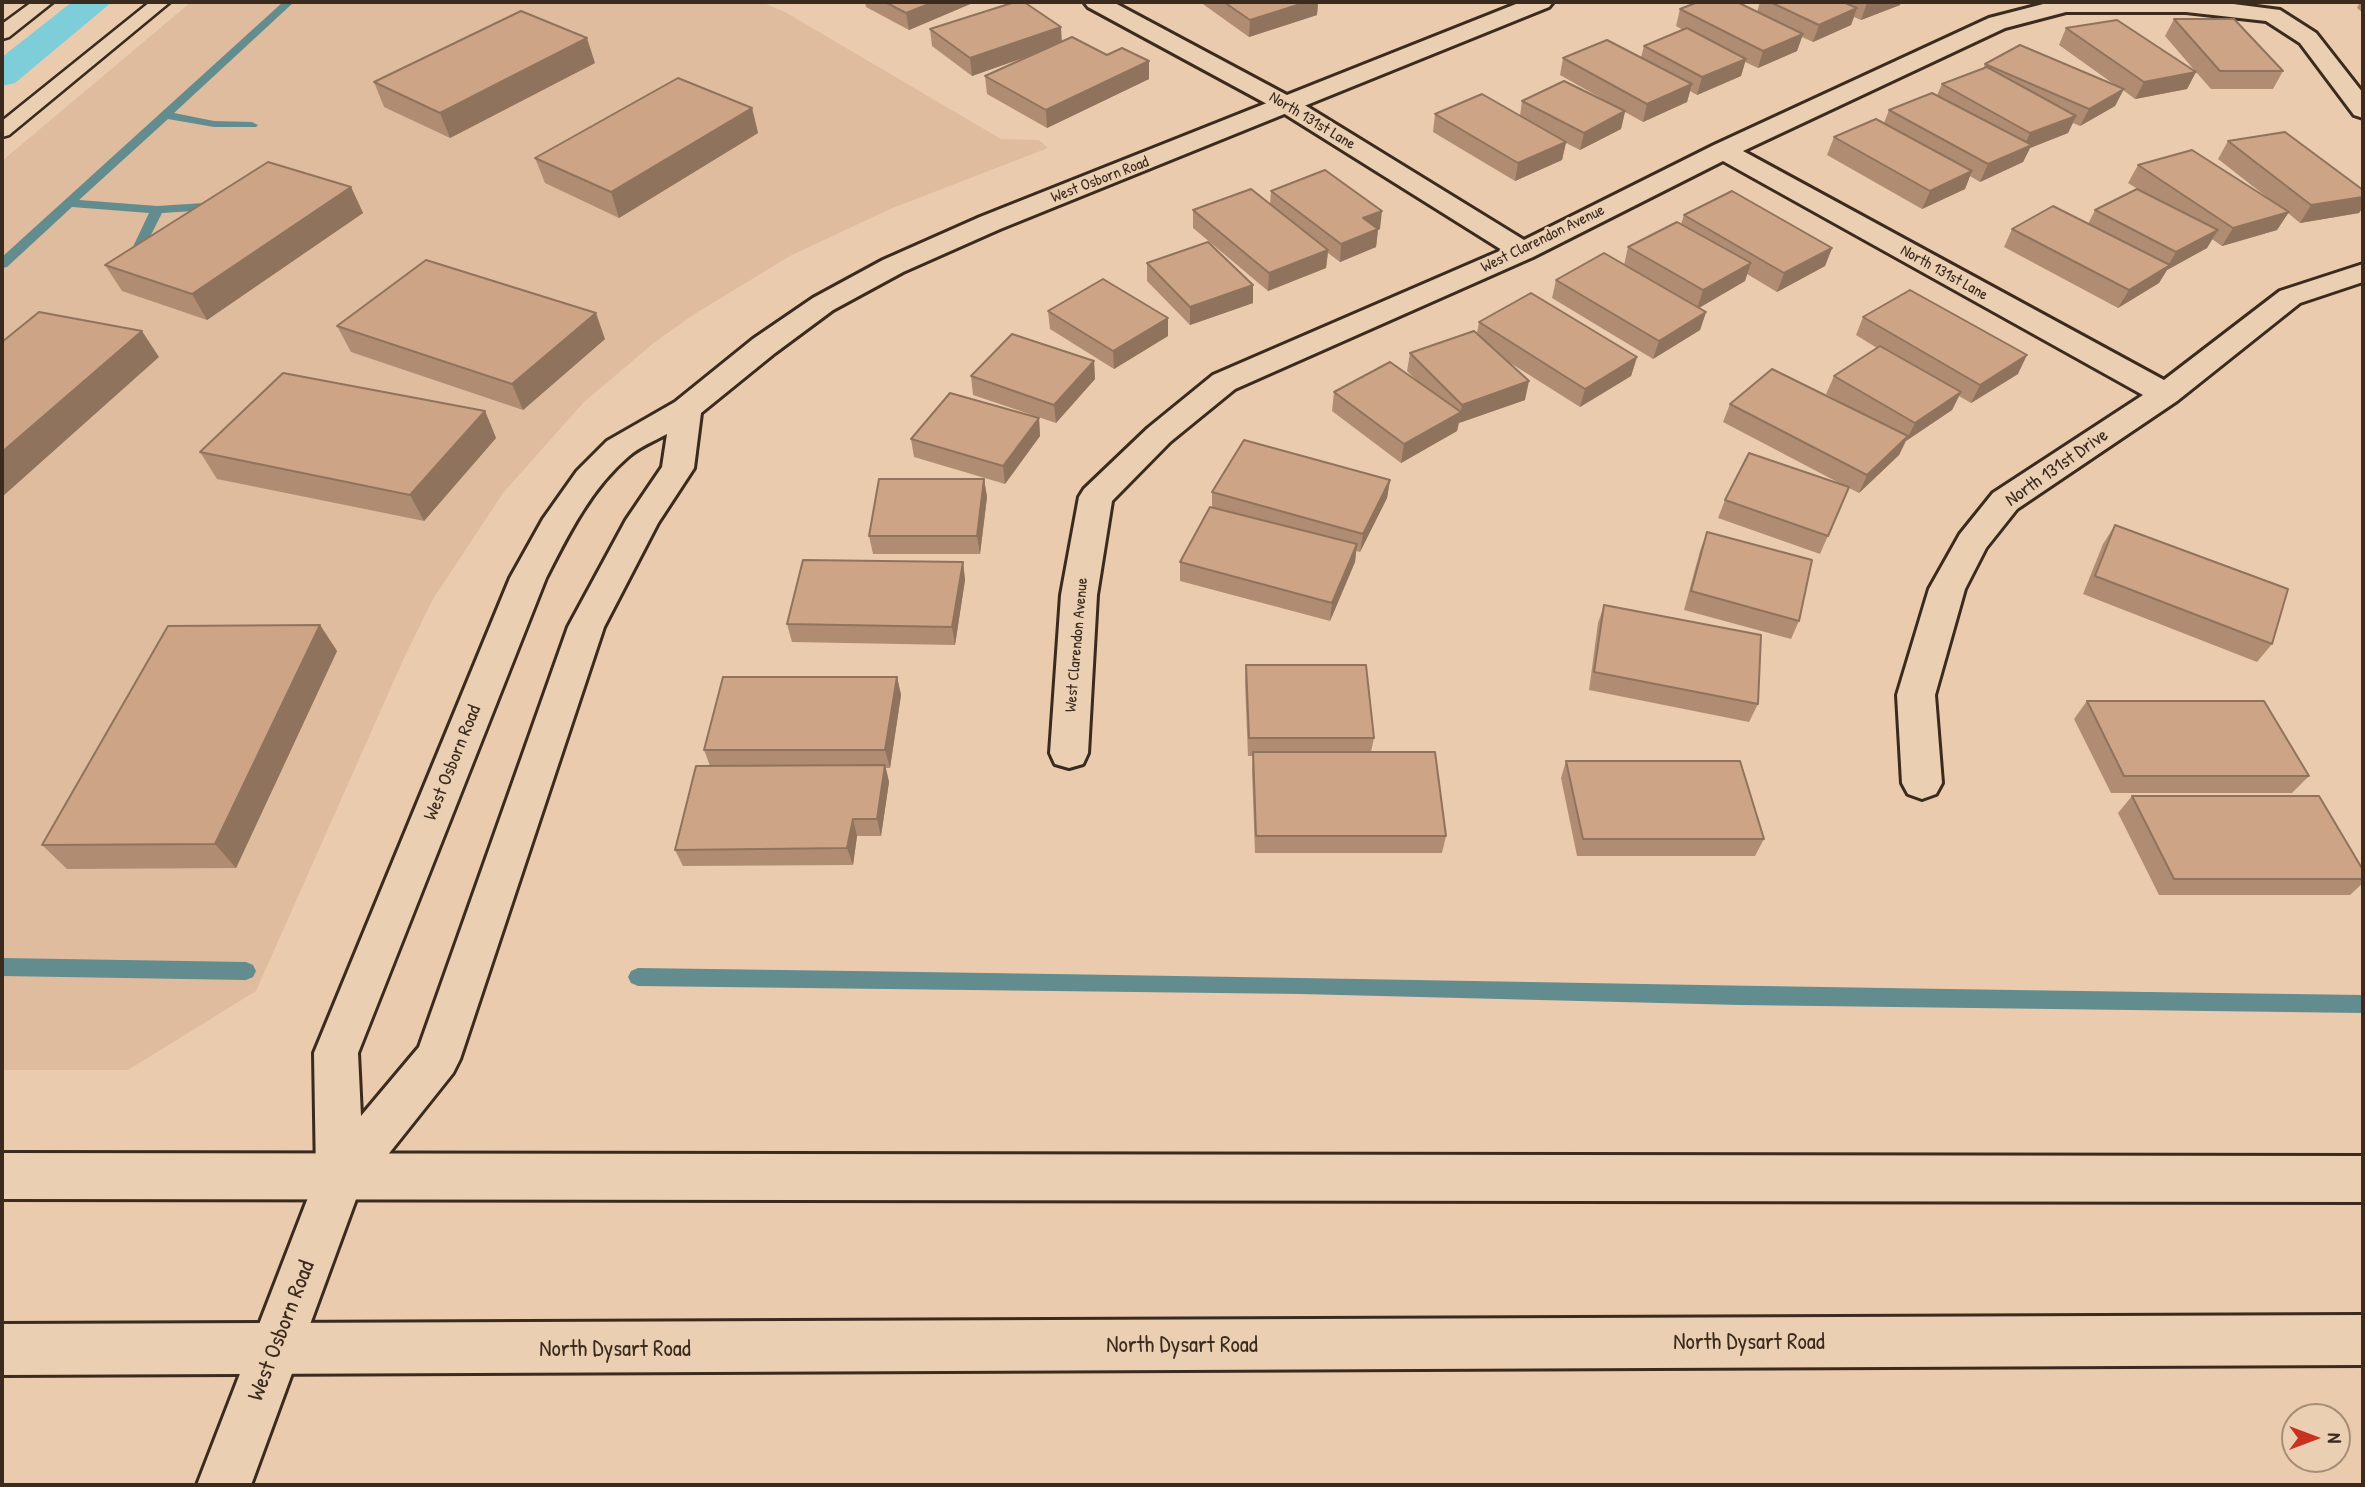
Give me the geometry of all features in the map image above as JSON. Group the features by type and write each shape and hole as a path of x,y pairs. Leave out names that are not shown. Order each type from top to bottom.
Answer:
{"street":[{"name":"North 131st Lane","path":"1096,2 1289,106 1522,251"},
{"name":"West Osborn Road","path":"341,1177 336,1053 528,578 555,527 589,479 618,448 686,409 764,346 813,311 893,267 990,223 1289,106 1541,2"},
{"name":"West Clarendon Avenue","path":"1069,753 1079,595 1096,497 1159,435 1224,382 1522,251 1723,151 1997,23 2065,5 2186,5 2272,15 2308,38 2363,110"},
{"name":"North 131st Lane","path":"1723,151 2165,394"},
{"name":"North 131st Drive","path":"1922,783 1916,695 1947,589 1972,542 2005,500 2165,394 2290,297 2363,273"},
{"name":"West Osborn Road","path":"224,1485 341,1177 437,1059 586,627 631,541 678,468 686,409"},
{"path":"2,1176 2363,1179"},
{"name":"North Dysart Road","path":"2,1350 275,1351 2363,1339"}],"lane":[{"path":"2,33 44,2"},
{"path":"2,131 161,2"}],"shaded area":[{"path":"191,2 761,2 785,12 1001,139 1039,140 1048,148 890,209 790,256 693,315 655,342 584,402 503,493 433,599 404,658 256,991 128,1070 2,1070 2,161"}],"building":[{"path":"885,2 934,2 906,13"},
{"path":"1015,2 1024,2 1061,27 970,58 930,29"},
{"path":"1224,2 1307,2 1250,20"},
{"path":"1698,2 1737,2 1803,34 1763,51 1680,9"},
{"path":"1770,2 1843,2 1857,8 1819,25"},
{"path":"521,11 587,38 440,113 374,82"},
{"path":"2174,19 2234,19 2283,71 2220,71"},
{"path":"2117,20 2196,72 2144,82 2066,28"},
{"path":"1687,28 1746,59 1702,77 1644,46"},
{"path":"1072,37 1107,55 1122,48 1149,61 1046,110 985,76"},
{"path":"1607,40 1692,84 1647,104 1563,58"},
{"path":"2020,45 2124,89 2089,109 1985,64"},
{"path":"1987,67 2076,116 2030,133 1942,84"},
{"path":"678,78 752,108 611,192 535,158"},
{"path":"1564,81 1625,111 1584,133 1522,101"},
{"path":"1932,93 2032,145 1988,164 1889,110"},
{"path":"1482,94 1566,142 1518,163 1435,114"},
{"path":"1876,119 1972,171 1930,191 1834,137"},
{"path":"2285,132 2363,190 2363,197 2311,205 2228,141"},
{"path":"2192,150 2289,212 2233,228 2138,165"},
{"path":"268,162 351,187 192,294 105,265"},
{"path":"1325,170 1382,211 1363,218 1378,229 1341,244 1271,191"},
{"path":"1251,189 1328,250 1269,273 1193,210"},
{"path":"2137,189 2218,230 2176,252 2095,210"},
{"path":"1732,191 1832,248 1784,273 1684,215"},
{"path":"2053,206 2170,265 2129,290 2012,229"},
{"path":"1677,222 1751,263 1703,290 1628,247"},
{"path":"1208,242 1253,285 1190,307 1147,263"},
{"path":"1604,253 1706,312 1659,341 1556,280"},
{"path":"426,260 596,313 512,384 337,326"},
{"path":"1103,279 1168,318 1113,351 1048,311"},
{"path":"1910,290 2027,355 1980,385 1863,317"},
{"path":"1531,293 1637,357 1585,389 1479,322"},
{"path":"39,312 142,331 2,452 2,342"},
{"path":"1474,331 1529,381 1462,405 1410,353"},
{"path":"1012,334 1094,361 1054,405 971,376"},
{"path":"1880,346 1961,392 1915,423 1834,376"},
{"path":"1390,362 1461,412 1404,444 1334,392"},
{"path":"1772,369 1908,436 1867,475 1730,404"},
{"path":"283,373 485,411 410,495 200,452"},
{"path":"950,393 1039,418 1003,466 911,439"},
{"path":"1244,440 1390,480 1363,534 1212,492"},
{"path":"1749,453 1849,487 1828,536 1725,500"},
{"path":"879,479 984,479 977,536 869,536"},
{"path":"1210,507 1357,544 1332,603 1180,562"},
{"path":"2115,525 2288,589 2272,644 2095,576"},
{"path":"1707,532 1812,560 1799,621 1691,591"},
{"path":"803,560 963,562 952,627 787,624"},
{"path":"1604,605 1761,635 1758,704 1594,672"},
{"path":"320,625 215,844 42,845 168,626"},
{"path":"1246,665 1366,665 1374,738 1249,738"},
{"path":"723,677 897,677 885,750 704,750"},
{"path":"2087,701 2264,701 2309,776 2124,776"},
{"path":"1253,752 1435,752 1446,836 1256,836"},
{"path":"1566,761 1740,761 1764,839 1583,839"},
{"path":"885,765 877,819 853,819 847,848 675,850 696,766"},
{"path":"2132,796 2319,796 2363,870 2363,879 2174,879"}],"waterway":[{"path":"2,75 94,2"},
{"path":"165,115 289,2"},
{"path":"2,264 165,115"},
{"path":"165,115 214,124 252,125"},
{"path":"69,203 157,210"},
{"path":"157,210 220,206"},
{"path":"148,256 137,251 157,210"},
{"path":"2,967 246,971"},
{"path":"638,977 1300,985 1740,996 2363,1004"}]}
